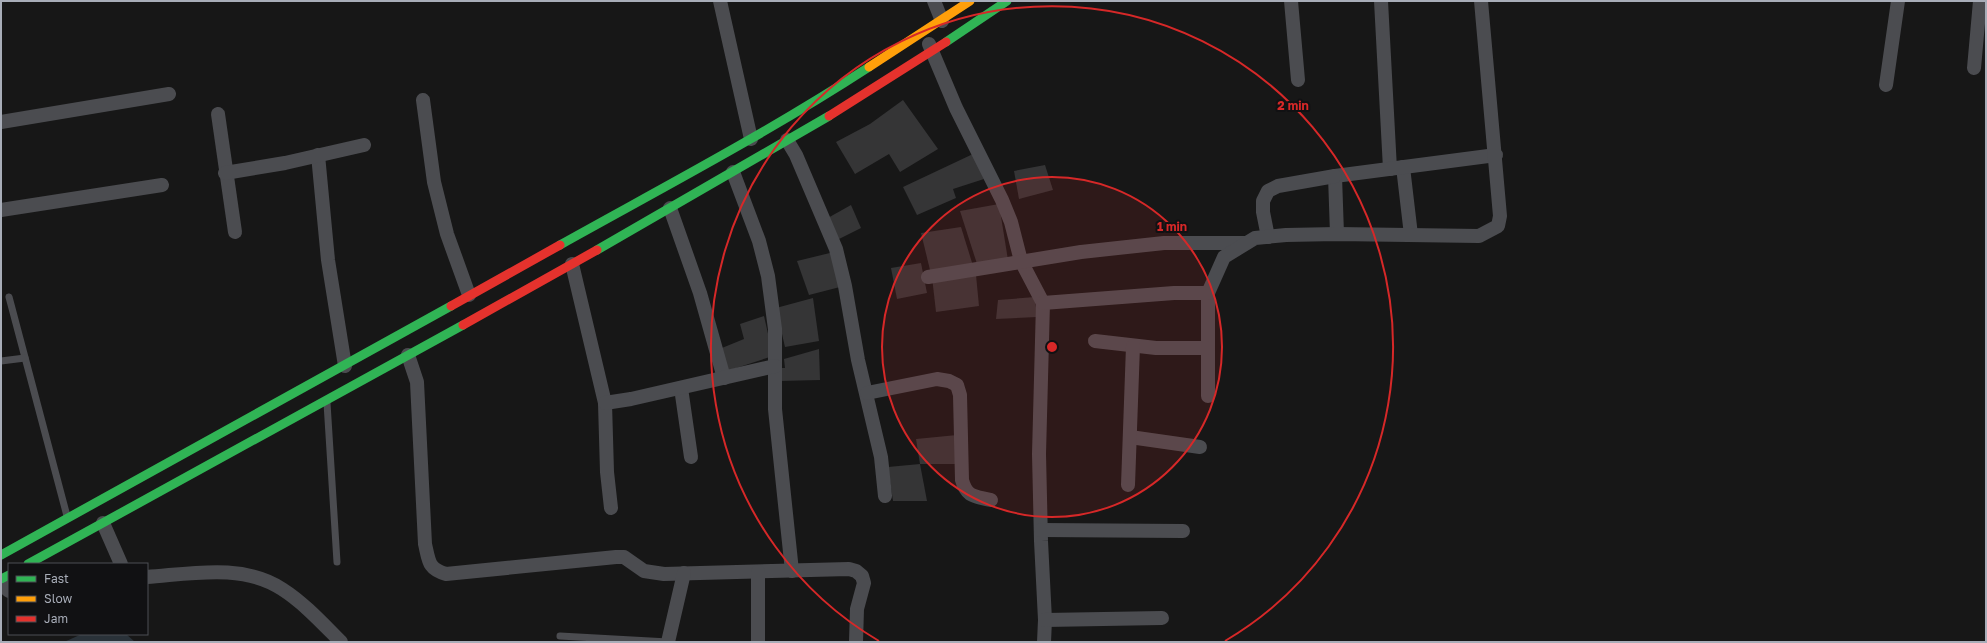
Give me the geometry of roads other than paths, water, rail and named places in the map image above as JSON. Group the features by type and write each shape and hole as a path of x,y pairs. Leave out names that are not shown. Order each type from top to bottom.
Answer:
{"main road":[{"path":"1,555 345,366 751,138 826,95 970,1"},
{"path":"30,563 572,264 733,172 933,52 1007,1"}],"street":[{"path":"720,1 751,138"},
{"path":"934,1 942,20"},
{"path":"1292,1 1298,80"},
{"path":"1381,1 1396,168 1410,235"},
{"path":"1208,396 1208,293 1224,257 1246,243 1255,238 1337,234 1479,236 1498,226 1500,216 1496,155 1481,1"},
{"path":"1886,85 1898,1"},
{"path":"1974,68 1980,1"},
{"path":"923,33 933,52 956,108 1011,222 1021,261 1043,303 1039,454 1040,530 1045,620 1044,642"},
{"path":"1,122 169,94"},
{"path":"423,100 434,182 447,234 469,295"},
{"path":"218,114 234,232"},
{"path":"786,140 796,155 836,249 845,286 858,360 881,457 886,496"},
{"path":"225,173 364,145"},
{"path":"318,155 328,260 345,366"},
{"path":"1268,237 1263,212 1263,201 1268,191 1278,186 1335,176 1496,155"},
{"path":"733,172 759,242 768,276 775,329 775,409 792,571"},
{"path":"1335,176 1337,234"},
{"path":"1,210 162,185"},
{"path":"670,208 700,293 724,378"},
{"path":"928,277 1081,252 1164,243 1246,243"},
{"path":"572,264 604,402 611,508"},
{"path":"1043,303 1174,293 1208,293"},
{"path":"1095,341 1133,346 1208,348"},
{"path":"1128,485 1133,346"},
{"path":"408,355 417,382 425,544 430,564 436,571 446,574 616,557 624,557 644,571 684,573 849,569 856,571 862,576 864,583 857,609 856,642"},
{"path":"604,402 630,399 776,366"},
{"path":"867,393 937,378 957,385 960,395 962,480 965,491 969,495 991,500"},
{"path":"681,388 691,457"},
{"path":"1130,437 1200,447"},
{"path":"103,523 121,563"},
{"path":"1040,530 1183,531"},
{"path":"148,578 220,572 256,577 282,588 317,618 341,642"},
{"path":"758,572 758,642"},
{"path":"668,642 684,573"},
{"path":"1045,620 1162,618"}],"lane":[{"path":"9,297 67,518"},
{"path":"1,361 25,358"},
{"path":"327,399 337,562"},
{"path":"560,636 668,642"}]}
